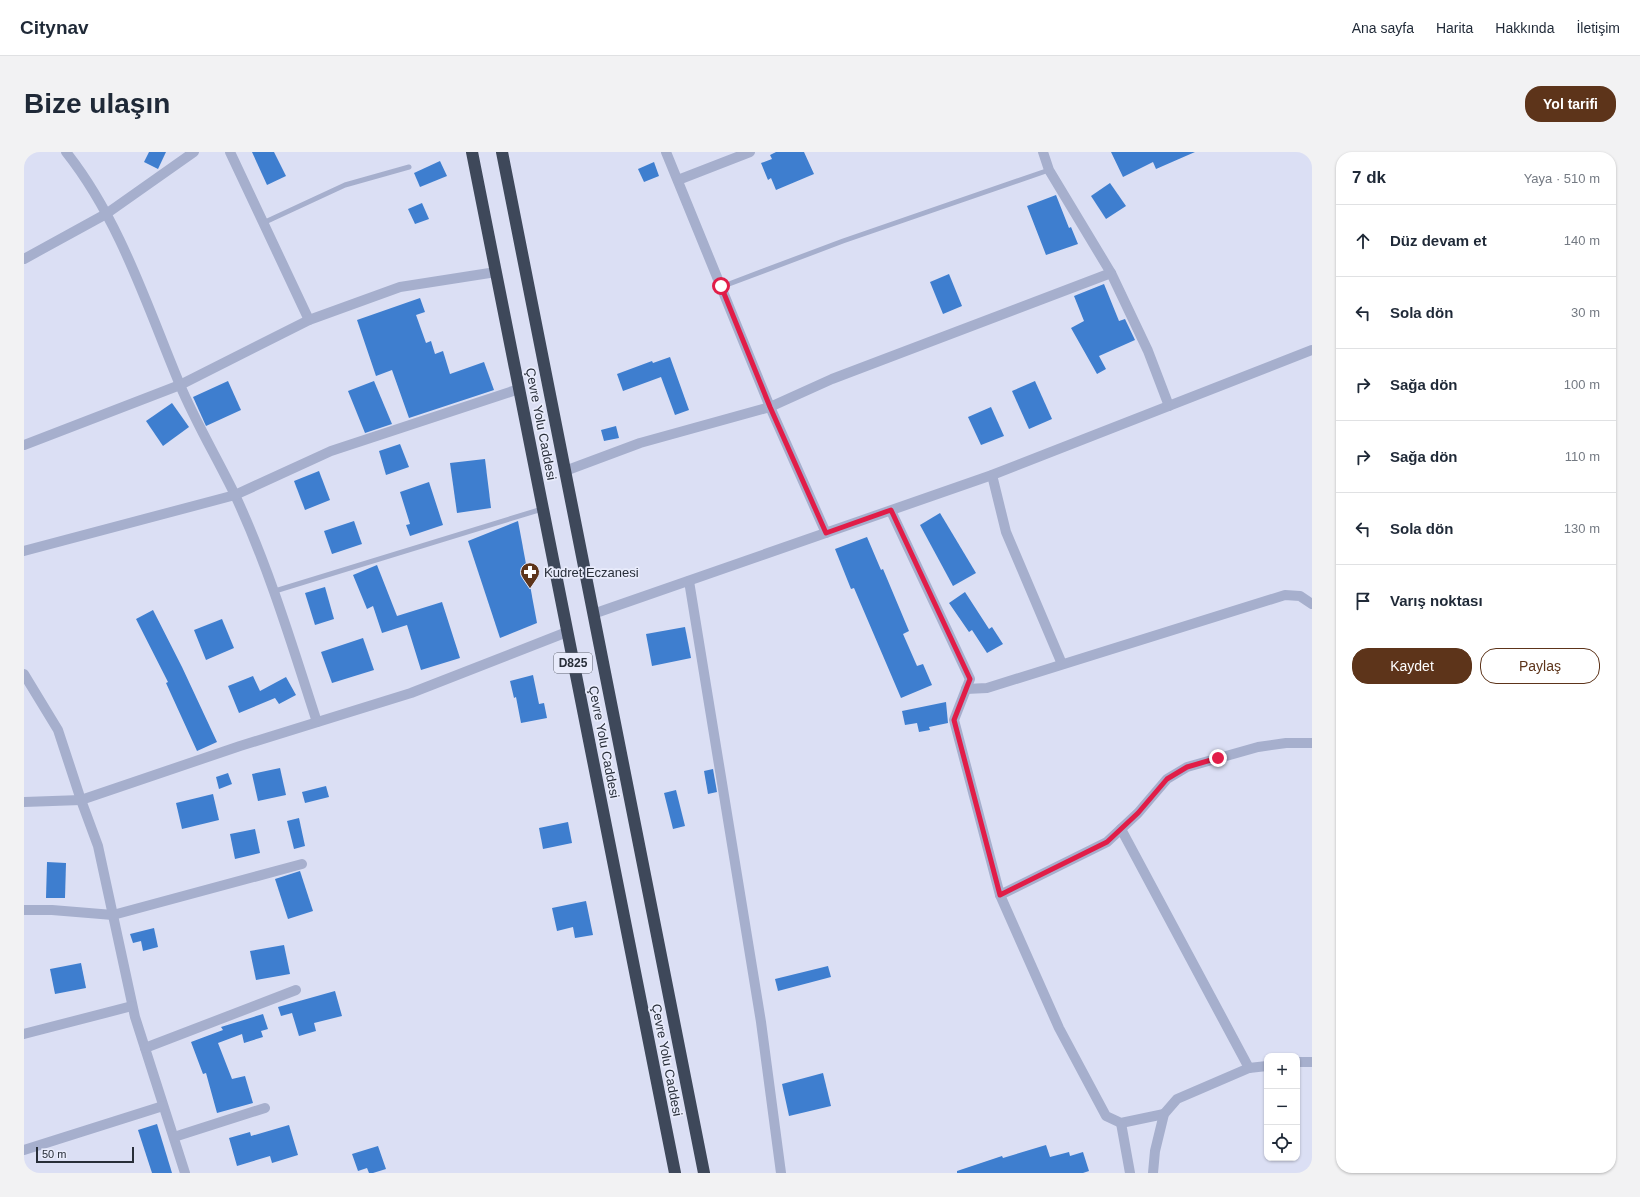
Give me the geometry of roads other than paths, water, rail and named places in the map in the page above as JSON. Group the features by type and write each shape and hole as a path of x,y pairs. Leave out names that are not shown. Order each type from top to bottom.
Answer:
{"highway":[{"name":"Çevre Yolu Caddesi","path":"472,152 675,1173"},
{"name":"Çevre Yolu Caddesi","path":"502,152 704,1173"}],"street":[{"path":"66,152 76,164 106,214 136,279 195,420 235,495 275,591 317,722"},
{"path":"24,259 106,214 183,162 194,152"},
{"path":"230,152 309,320"},
{"path":"666,152 770,407 826,533"},
{"path":"678,180 750,152"},
{"path":"1043,152 1049,170 1111,273 1148,351 1169,406"},
{"path":"24,445 180,385 309,320 400,287 496,272"},
{"path":"565,471 640,443 770,407 832,379 1111,273"},
{"path":"593,614 992,475 1312,350"},
{"path":"24,551 235,495 331,451 519,389"},
{"path":"992,475 1006,532 1062,664"},
{"path":"891,510 970,679 954,720 1000,895 1059,1028 1106,1116 1121,1123 1132,1119 1164,1114"},
{"path":"689,581 761,1022 781,1173"},
{"path":"966,689 987,688 1285,595 1300,596 1312,604"},
{"path":"24,802 81,800 233,748 411,693 567,632"},
{"path":"24,674 58,730 98,846 132,1006 185,1173"},
{"path":"1000,895 1107,842 1167,779 1187,767 1258,747 1286,743 1312,743"},
{"path":"1121,829 1249,1068"},
{"path":"24,910 52,910 113,915 302,864"},
{"path":"145,1048 296,990"},
{"path":"24,1034 132,1006"},
{"path":"1300,1062 1312,1062"},
{"path":"1153,1173 1155,1151 1164,1114 1177,1099 1249,1068 1264,1066"},
{"path":"24,1150 163,1106"},
{"path":"174,1137 265,1108"},
{"path":"1121,1123 1130,1173"}],"lane":[{"path":"264,223 345,185 409,167"},
{"path":"721,286 843,241 1049,170"},
{"path":"275,591 543,509"}],"place":[{"name":"Kudret Eczanesi","path":"530,589"}]}
